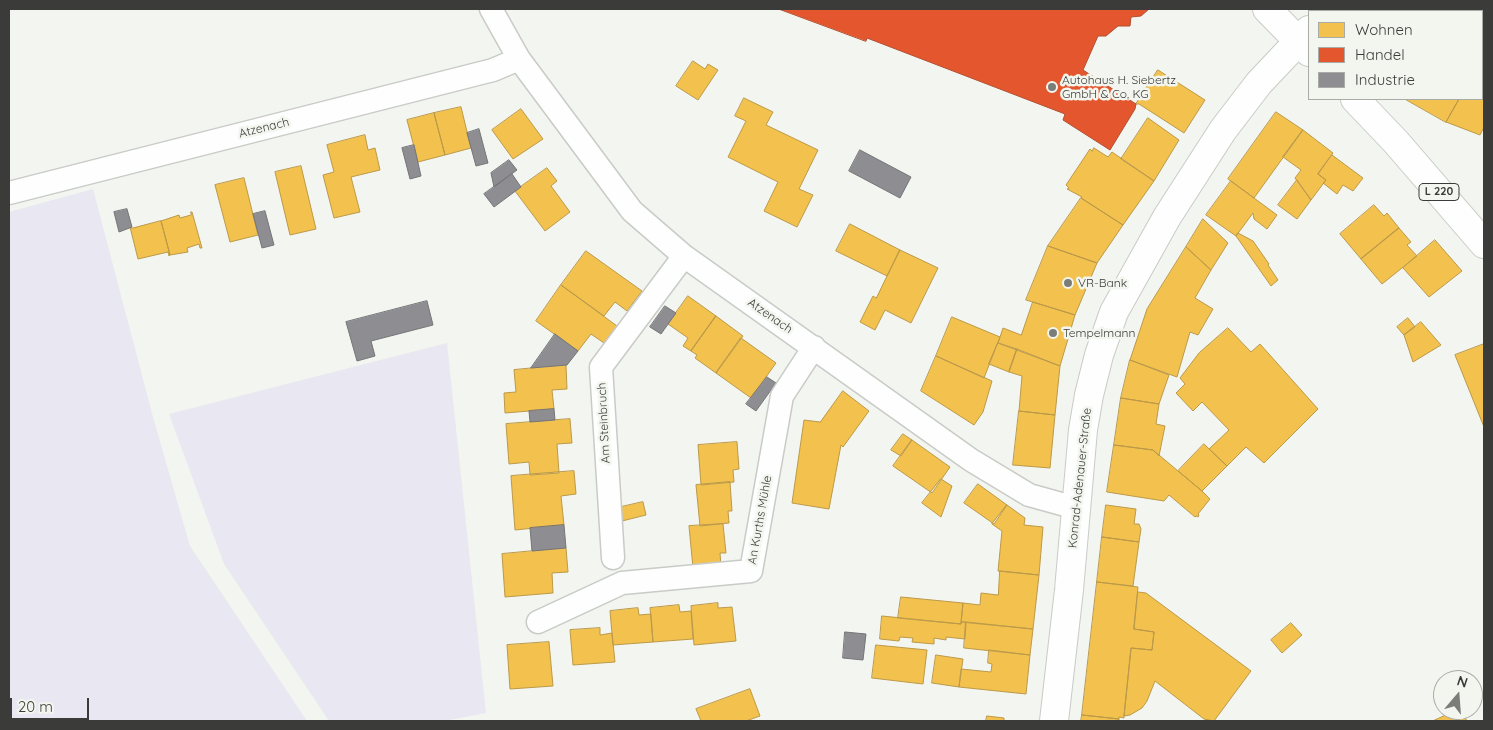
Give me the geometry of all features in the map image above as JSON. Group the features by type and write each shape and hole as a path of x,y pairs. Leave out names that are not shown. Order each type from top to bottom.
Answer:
{"street":[{"name":"Atzenach","path":"492,9 519,59 632,211 684,256 971,460 1029,495 1076,508"},
{"path":"1267,9 1306,41"},
{"name":"Konrad-Adenauer-Straße","path":"1054,721 1083,430 1099,355 1114,312 1167,217 1222,130 1259,83 1306,41"},
{"name":"Atzenach","path":"9,193 493,70 519,59"},
{"name":"L 220","path":"1356,100 1396,142 1484,243"},
{"name":"Am Steinbruch","path":"613,558 601,367 684,256"},
{"name":"An Kurths Mühle","path":"538,622 622,583 751,570 782,396 814,347"}],"shaded area":[{"path":"93,189 153,417 190,546 307,721 9,721 9,212"},
{"path":"447,343 486,713 444,721 329,721 224,564 169,414"}],"building: Wohnen":[{"path":"1484,9 1484,19 1483,10 1476,10"},
{"path":"693,61 705,69 708,64 718,70 698,100 676,86"},
{"path":"1158,70 1205,100 1184,133 1139,104 1136,104"},
{"path":"1484,94 1484,127 1480,135 1446,122 1458,100 1483,100"},
{"path":"744,98 773,112 766,125 818,150 799,189 813,195 797,227 764,211 778,182 728,157 746,121 735,116"},
{"path":"1407,100 1458,100 1446,122"},
{"path":"461,107 471,148 445,155 434,113"},
{"path":"521,109 543,139 513,159 492,130"},
{"path":"1276,112 1303,130 1254,198 1228,179"},
{"path":"434,113 445,155 418,162 407,120"},
{"path":"1148,118 1179,140 1154,181 1121,159"},
{"path":"1303,130 1333,153 1318,174 1326,180 1311,200 1295,178 1301,170 1283,157"},
{"path":"365,135 368,150 375,148 380,170 351,177 360,212 334,218 323,175 334,172 327,145"},
{"path":"1094,148 1108,157 1112,152 1154,181 1123,225 1067,189 1069,188 1066,185 1090,149 1092,151"},
{"path":"1332,155 1363,178 1353,191 1343,185 1337,194 1323,183 1326,180 1318,174"},
{"path":"301,166 316,229 290,235 275,172"},
{"path":"547,168 557,181 551,186 570,212 545,231 515,191"},
{"path":"244,178 258,235 230,242 215,185"},
{"path":"1297,180 1311,200 1297,219 1278,205"},
{"path":"1231,181 1277,215 1267,229 1254,219 1253,213 1236,236 1206,215"},
{"path":"1081,198 1123,225 1097,263 1048,246"},
{"path":"1374,205 1384,216 1387,213 1399,228 1361,259 1340,234"},
{"path":"191,212 202,248 200,248 199,244 187,248 188,252 170,255 161,221 179,215 180,218 191,215"},
{"path":"1203,219 1228,243 1211,270 1186,247"},
{"path":"161,221 170,255 168,252 138,259 130,227"},
{"path":"850,224 900,250 887,276 836,251"},
{"path":"1399,228 1411,242 1407,245 1417,256 1382,284 1361,259"},
{"path":"1238,233 1253,241 1269,264 1278,280 1271,286 1236,236"},
{"path":"1435,240 1462,271 1429,297 1403,268"},
{"path":"1048,246 1097,263 1075,315 1026,300"},
{"path":"1186,247 1211,270 1195,298 1213,309 1198,335 1190,332 1177,377 1130,360 1147,309"},
{"path":"900,250 938,268 911,323 885,310 875,330 860,322 873,296 876,298"},
{"path":"586,251 642,291 627,311 615,302 604,316 561,285"},
{"path":"561,285 617,326 604,343 591,334 578,351 536,321"},
{"path":"688,296 716,316 691,351 683,346 688,338 668,324"},
{"path":"1033,302 1075,315 1060,366 998,343 1003,328 1021,335"},
{"path":"716,316 743,336 716,373 695,358 697,355 691,351"},
{"path":"952,317 1000,337 984,378 936,356"},
{"path":"1408,318 1415,327 1404,335 1397,327"},
{"path":"1421,322 1441,345 1413,362 1404,335"},
{"path":"1228,328 1251,352 1260,344 1318,409 1264,463 1246,447 1227,466 1209,449 1229,430 1202,402 1193,411 1176,393 1185,384 1180,378 1199,353"},
{"path":"741,338 776,363 751,398 716,373"},
{"path":"998,343 1017,349 1009,372 989,364"},
{"path":"1484,344 1484,427 1455,355"},
{"path":"1017,349 1060,366 1055,415 1019,411 1022,376 1009,372"},
{"path":"936,356 992,381 983,412 974,425 921,391"},
{"path":"1130,360 1169,375 1159,404 1121,398"},
{"path":"566,365 567,389 552,390 554,409 505,413 504,393 516,392 514,370"},
{"path":"843,391 869,411 843,447 841,445 829,509 792,503 804,420 820,422"},
{"path":"1121,398 1159,404 1156,424 1165,426 1159,456 1153,450 1114,445"},
{"path":"1019,411 1055,415 1050,468 1013,465"},
{"path":"570,419 572,443 557,444 559,473 530,475 529,462 509,464 506,424"},
{"path":"903,434 912,440 901,456 891,450"},
{"path":"912,440 950,467 932,493 893,466"},
{"path":"737,442 739,469 733,470 734,482 701,485 698,445"},
{"path":"1204,444 1227,466 1202,491 1178,471"},
{"path":"1114,445 1153,450 1202,491 1210,499 1198,514 1198,517 1195,517 1169,495 1164,501 1107,492"},
{"path":"574,471 576,494 561,496 564,525 515,530 511,476"},
{"path":"941,479 952,486 941,517 922,503"},
{"path":"730,482 732,511 728,511 729,523 700,526 696,485"},
{"path":"978,484 1007,505 994,524 964,503"},
{"path":"643,502 646,515 622,521 621,507"},
{"path":"1007,505 1025,518 1024,525 1043,527 1039,575 998,571 1002,531 992,524"},
{"path":"1106,505 1136,509 1134,524 1139,524 1141,529 1139,542 1102,537"},
{"path":"723,524 726,553 720,553 721,566 693,568 689,526"},
{"path":"1102,537 1139,542 1133,586 1097,582"},
{"path":"566,548 568,572 552,573 553,593 505,597 502,554"},
{"path":"1000,571 1039,575 1033,629 961,622 963,603 980,605 981,593 998,595"},
{"path":"1097,582 1138,587 1134,629 1154,632 1152,650 1131,648 1124,718 1119,717 1119,719 1082,715"},
{"path":"1138,592 1146,593 1251,671 1214,721 1204,719 1155,681 1142,708 1130,715 1124,716 1131,648 1152,650 1154,632 1134,629"},
{"path":"901,597 963,603 961,624 898,618"},
{"path":"718,603 718,608 732,607 736,641 694,645 691,606"},
{"path":"679,605 680,612 691,611 693,639 653,642 650,608"},
{"path":"638,608 639,615 651,614 653,642 613,645 610,611"},
{"path":"882,616 961,624 961,622 966,622 965,639 946,637 946,640 934,638 934,644 912,642 913,638 900,637 899,641 880,639"},
{"path":"966,622 1033,629 1030,655 964,648"},
{"path":"1291,623 1302,635 1282,653 1271,640"},
{"path":"600,628 600,635 612,633 615,662 573,665 570,630"},
{"path":"549,642 553,686 510,689 507,645"},
{"path":"876,645 927,650 923,684 872,678"},
{"path":"989,650 1030,655 1026,694 959,687 961,669 991,672 992,664 988,663"},
{"path":"936,655 963,659 959,687 932,683"},
{"path":"750,689 760,716 746,721 701,721 696,709"},
{"path":"1082,715 1119,719 1119,721 1081,721"},
{"path":"987,716 1004,718 1004,721 986,721"},
{"path":"1466,720 1467,721 1433,721"}],"building: Handel":[{"name":"Autohaus H. Siebertz GmbH & Co. KG","path":"779,9 1149,9 1141,16 1131,17 1130,26 1118,26 1106,36 1098,36 1083,70 1136,104 1135,109 1110,150 1063,120 1065,114 867,38 866,41"}],"building: Industrie":[{"path":"479,129 488,163 476,166 467,133"},
{"path":"414,145 421,176 410,179 402,148"},
{"path":"860,150 911,177 900,198 849,171"},
{"path":"509,160 517,170 494,187 491,173"},
{"path":"512,174 521,187 494,207 484,194"},
{"path":"127,209 132,227 119,232 114,212"},
{"path":"265,211 274,245 262,248 253,214"},
{"path":"427,301 433,325 371,341 375,356 357,361 346,322"},
{"path":"665,306 676,313 661,334 650,327"},
{"path":"555,334 578,351 567,365 531,368"},
{"path":"767,377 776,383 756,411 746,404"},
{"path":"554,409 555,420 530,422 529,411"},
{"path":"564,525 566,548 532,551 530,528"},
{"path":"845,632 866,634 863,660 843,658"}],"place":[{"name":"Autohaus H. Siebertz GmbH & Co. KG","path":"1052,87"},
{"name":"VR-Bank","path":"1068,283"},
{"name":"Tempelmann","path":"1053,333"}]}
